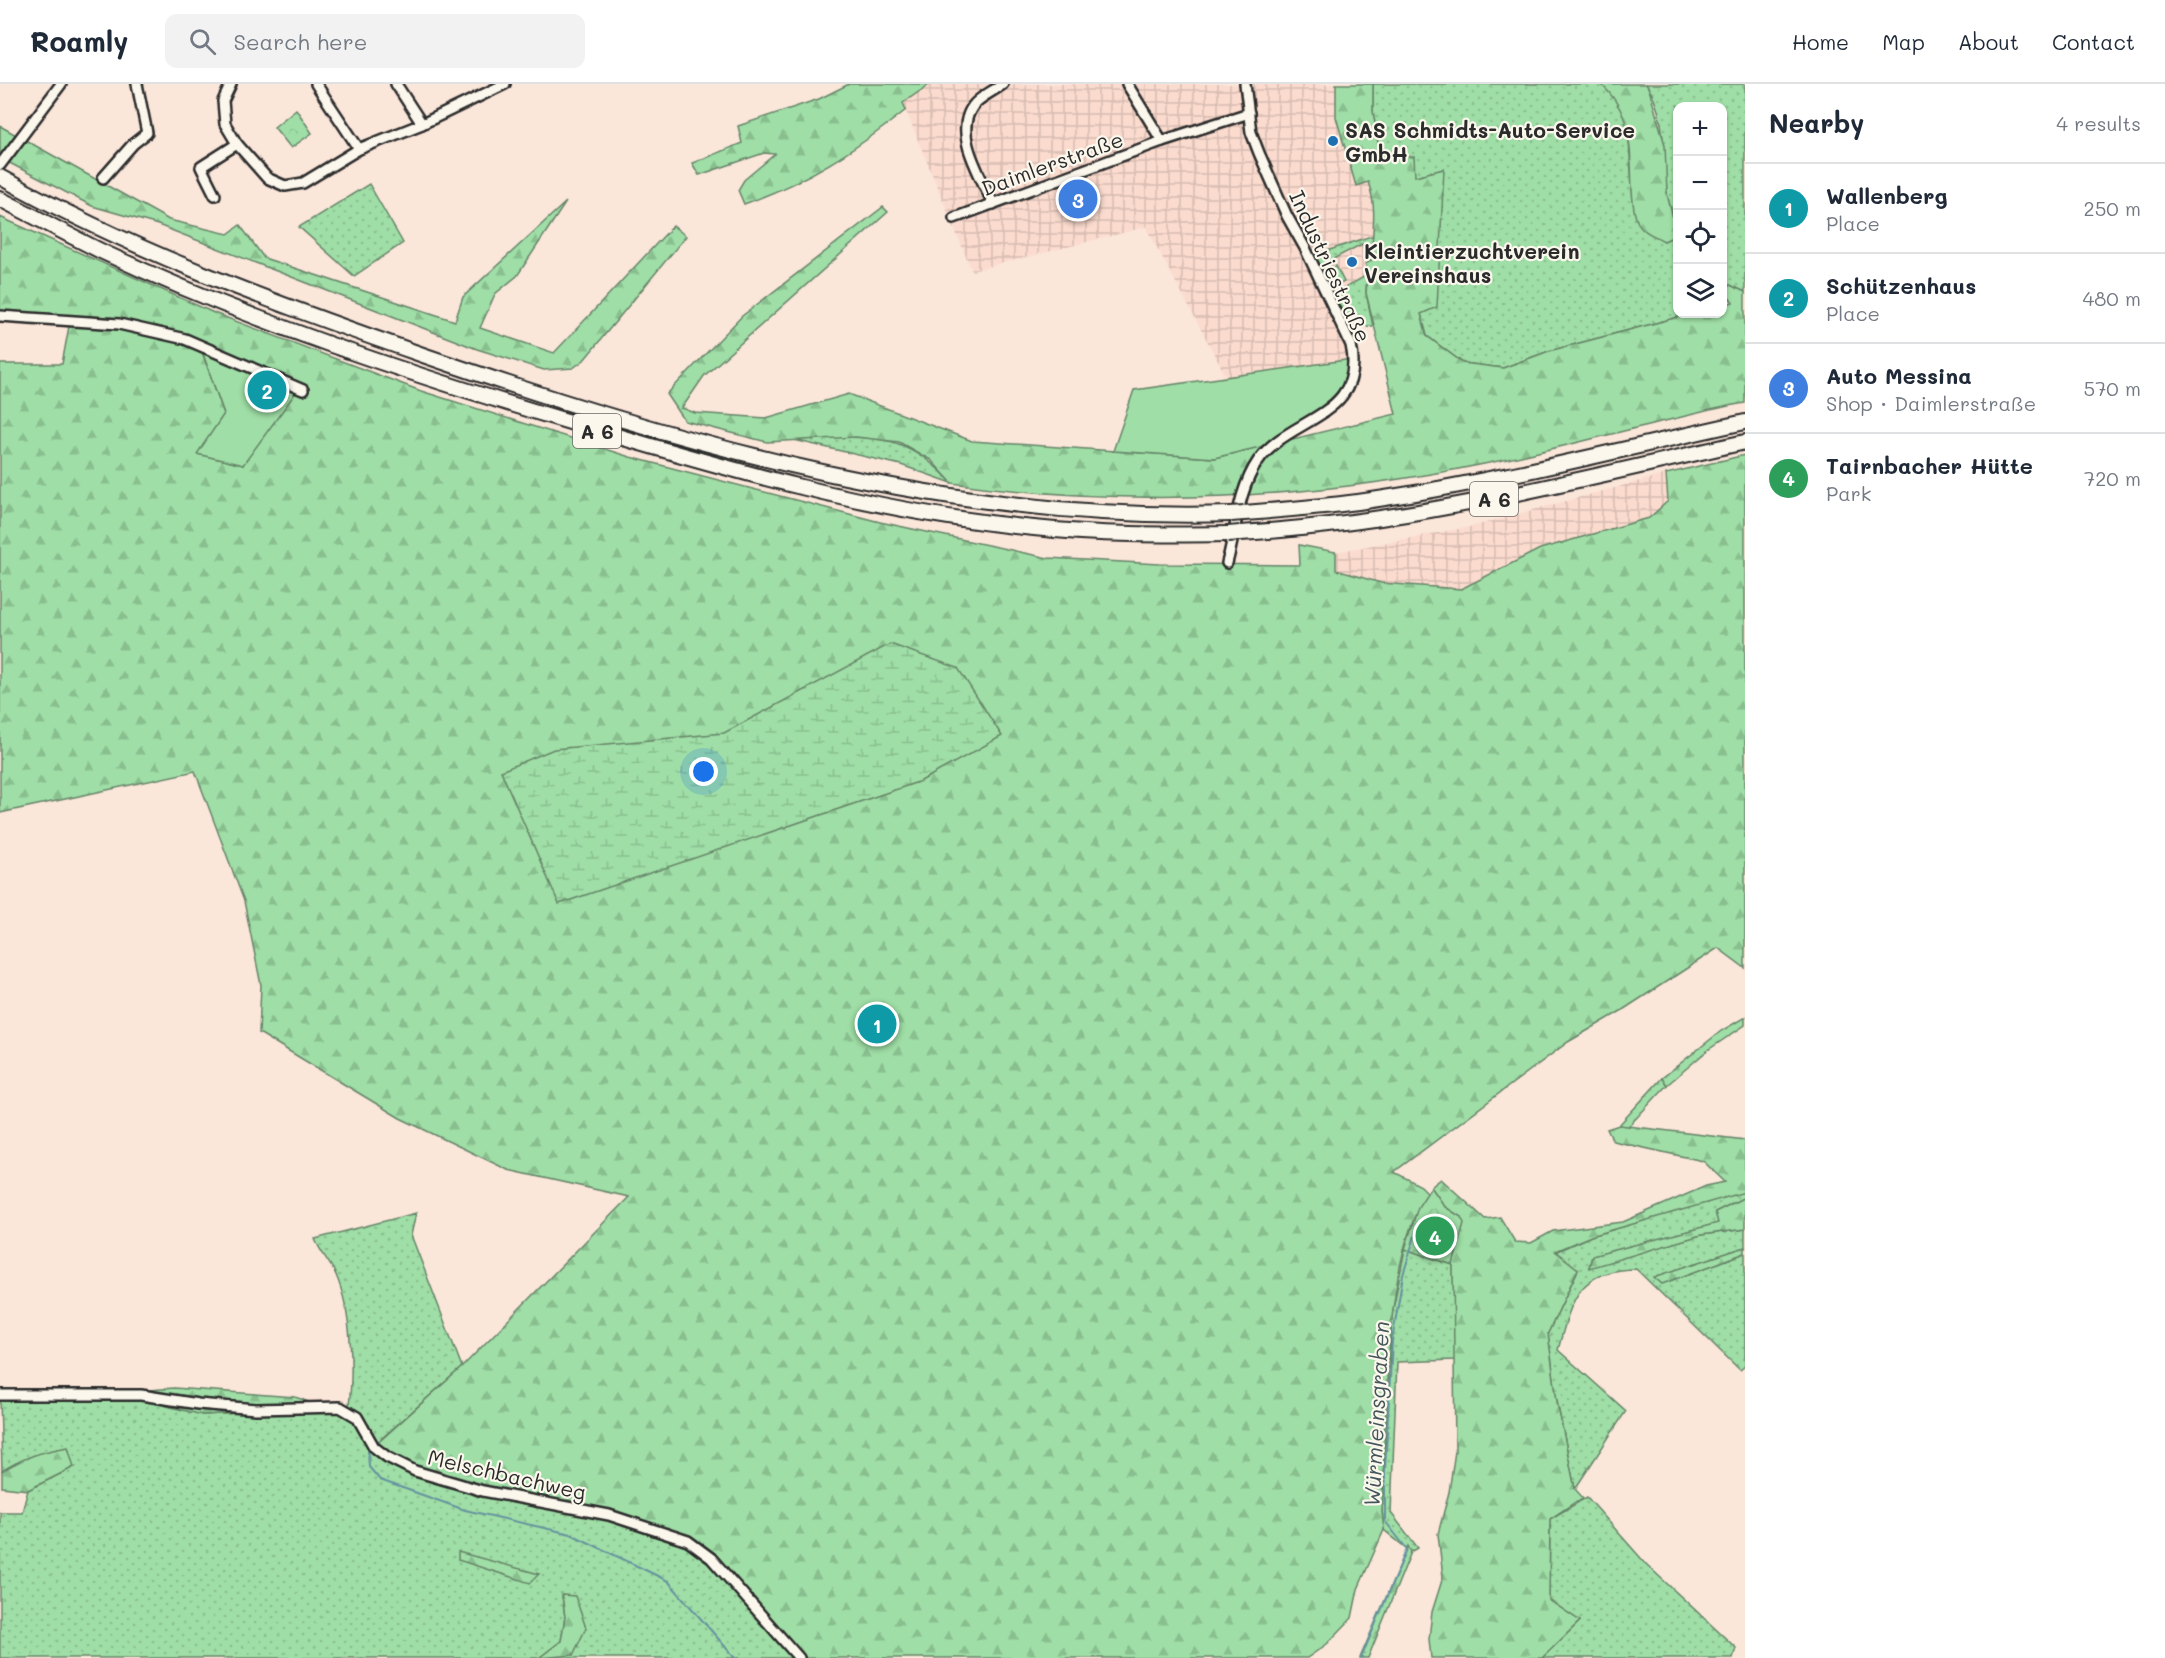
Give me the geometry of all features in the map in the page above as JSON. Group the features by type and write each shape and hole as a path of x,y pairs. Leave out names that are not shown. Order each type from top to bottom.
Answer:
{"highway":[{"name":"A 6","path":"3,179 117,236 271,300 488,377 723,447 850,478 956,499 1078,513 1238,513 1357,502 1431,490 1745,422"},
{"name":"A 6","path":"0,199 106,253 273,321 481,395 753,475 938,515 1033,528 1118,534 1234,534 1306,529 1425,513 1745,442"}],"street":[{"path":"0,165 61,84"},
{"path":"103,178 133,144 147,133 137,84"},
{"path":"231,84 223,101 225,124 237,144 267,178 285,186 303,183 359,149 422,124 505,84"},
{"path":"316,84 359,149"},
{"path":"396,84 422,124"},
{"path":"993,204 965,139 966,117 974,105 1003,84"},
{"path":"1127,84 1162,141"},
{"name":"Industriestraße","path":"1227,563 1245,487 1256,464 1278,439 1317,418 1341,398 1352,376 1353,359 1351,345 1305,248 1287,216 1259,153 1251,132 1245,84"},
{"name":"Daimlerstraße","path":"954,218 1162,141 1249,113"},
{"path":"215,195 201,167 237,144"},
{"path":"0,316 119,324 185,339 303,390"},
{"name":"Melschbachweg","path":"0,1395 141,1395 198,1404 256,1408 340,1407 357,1417 374,1446 387,1457 415,1471 483,1491 609,1515 688,1541 711,1558 799,1658"}],"shaded area":[{"path":"930,84 1336,84 1336,117 1356,186 1368,182 1374,200 1374,237 1366,283 1373,326 1349,327 1353,359 1227,378 1146,227 972,271 903,104"},
{"path":"1666,474 1668,502 1649,518 1540,549 1461,589 1381,583 1336,570 1336,552 1474,526"}],"green space":[{"path":"849,84 930,84 903,103 906,110 848,152 789,186 744,204 738,190 744,180 775,154 764,153 699,175 692,163 742,143 738,126 819,99"},
{"path":"1336,84 1373,84 1373,111 1380,156 1414,157 1415,176 1444,169 1437,307 1421,314 1427,336 1463,363 1503,368 1549,351 1675,318 1727,318 1727,304 1733,302 1727,295 1727,288 1730,285 1745,292 1745,403 1552,449 1418,476 1351,486 1285,492 1152,497 1086,496 952,483 931,460 899,442 856,437 767,442 685,421 667,394 742,316 883,207 888,212 704,376 682,408 695,413 766,418 849,394 972,441 1214,458 1396,414 1366,293 1368,270 1365,264 1371,261 1374,221 1371,192 1368,182 1356,186 1336,117"},
{"path":"1373,84 1601,84 1616,98 1628,126 1633,201 1664,241 1673,237 1675,318 1549,351 1503,368 1463,363 1427,336 1421,314 1444,169 1414,177 1380,157 1373,111"},
{"path":"1601,84 1646,84 1649,89 1665,145 1667,194 1673,219 1673,237 1664,241 1649,234 1636,219 1628,133 1625,120 1612,96"},
{"path":"1646,84 1745,84 1745,292 1730,285 1727,288 1727,102 1673,102 1673,214 1668,196 1661,123 1653,96"},
{"path":"296,109 312,133 291,148 274,127"},
{"path":"0,126 169,220 228,234 240,225 264,258 455,321 463,297 566,202 517,276 495,294 480,328 554,353 673,226 686,236 584,360 573,368 544,370 477,349 158,225 92,206 0,158"},
{"path":"369,184 403,243 354,276 299,227"},
{"path":"0,217 214,313 421,391 630,457 880,522 1048,558 1160,564 1300,565 1299,545 1336,552 1336,570 1381,583 1461,589 1540,549 1649,518 1668,501 1666,474 1745,455 1745,968 1718,948 1621,1011 1568,1042 1394,1172 1421,1186 1428,1193 1413,1221 1402,1258 1394,1300 1386,1392 1382,1512 1384,1530 1358,1589 1352,1618 1327,1644 1307,1658 797,1658 700,1551 644,1527 433,1479 372,1448 462,1367 629,1197 508,1170 400,1118 259,1033 261,985 244,901 195,771 0,813 0,364 62,364 70,321 25,312 0,311","holes":["201,349 243,465 198,454 224,414"]},
{"path":"1374,235 1370,260 1362,244 1333,259 1335,263 1322,269 1315,255"},
{"path":"1336,266 1344,282 1331,289 1323,272"},
{"path":"1367,275 1366,293 1373,326 1349,327 1334,294"},
{"path":"201,348 299,388 243,465 197,454 224,414"},
{"path":"1353,359 1341,398 1268,445 1214,458 1113,451 1134,390"},
{"path":"830,437 883,440 911,449 938,468 952,483 901,465 794,440"},
{"path":"890,644 958,668 1002,736 921,781 559,904 501,771 554,749 724,733"},
{"path":"1745,1017 1745,1025 1708,1050 1667,1085 1662,1078 1721,1031"},
{"path":"1662,1078 1667,1085 1628,1127 1619,1125"},
{"path":"1619,1125 1745,1140 1745,1192 1591,1236 1555,1251 1578,1269 1548,1333 1557,1402 1575,1489 1584,1499 1577,1501 1550,1519 1549,1600 1580,1621 1542,1658 1431,1658 1429,1639 1432,1612 1443,1577 1438,1534 1449,1492 1455,1451 1453,1265 1461,1217 1445,1207 1431,1187 1441,1179 1485,1219 1500,1217 1515,1242 1531,1243 1553,1231 1623,1222 1706,1186 1725,1182 1703,1161 1613,1141 1607,1129"},
{"path":"1431,1187 1445,1207 1461,1217 1464,1223 1453,1265 1405,1249 1418,1207"},
{"path":"1744,1191 1745,1197 1715,1212 1719,1223 1592,1256 1589,1267 1701,1235 1745,1229 1745,1247 1655,1277 1662,1284 1745,1253 1745,1366 1740,1370 1636,1269 1601,1275 1589,1282 1573,1303 1558,1350 1626,1411 1575,1489 1557,1402 1548,1333 1578,1270 1555,1252 1591,1236"},
{"path":"1745,1197 1745,1229 1701,1235 1589,1268 1592,1256 1718,1223 1715,1212"},
{"path":"416,1213 411,1235 462,1367 372,1447 555,1507 647,1530 700,1551 797,1658 548,1658 552,1655 573,1655 562,1596 565,1617 561,1641 539,1658 0,1658 0,1512 22,1512 28,1490 74,1467 16,1463 2,1471 0,1398 137,1391 202,1415 314,1409 348,1413 351,1362 345,1307 336,1275 315,1239"},
{"path":"1745,1247 1745,1253 1662,1284 1654,1277"},
{"path":"1405,1249 1453,1265 1456,1360 1397,1362 1391,1513 1418,1548 1411,1552 1384,1530 1382,1512 1392,1314"},
{"path":"174,1388 295,1397 315,1404 314,1409 202,1415 140,1399 137,1391"},
{"path":"68,1447 74,1467 28,1490 2,1487 2,1471 34,1455"},
{"path":"1587,1497 1647,1565 1736,1648 1733,1658 1542,1658 1580,1621 1549,1600 1550,1519"},
{"path":"1408,1546 1411,1552 1368,1658 1360,1658"},
{"path":"458,1552 539,1574 530,1583 458,1560"},
{"path":"562,1595 575,1596 586,1628 573,1655 539,1658 561,1641 565,1617"}],"waterway":[{"name":"Würmleinsgraben","path":"1361,1658 1407,1549 1385,1521 1385,1470 1392,1341 1403,1275 1417,1229"},
{"path":"368,1451 369,1467 380,1480 465,1510 571,1534 668,1581 735,1658"}],"place":[{"name":"SAS Schmidts-Auto-Service GmbH","path":"1333,141"},
{"name":"Auto Messina","path":"1078,199"},
{"name":"Kleintierzuchtverein Vereinshaus","path":"1352,262"},
{"name":"Schützenhaus","path":"267,390"},
{"name":"Wallenberg","path":"877,1024"},
{"name":"Tairnbacher Hütte","path":"1435,1236"}]}
